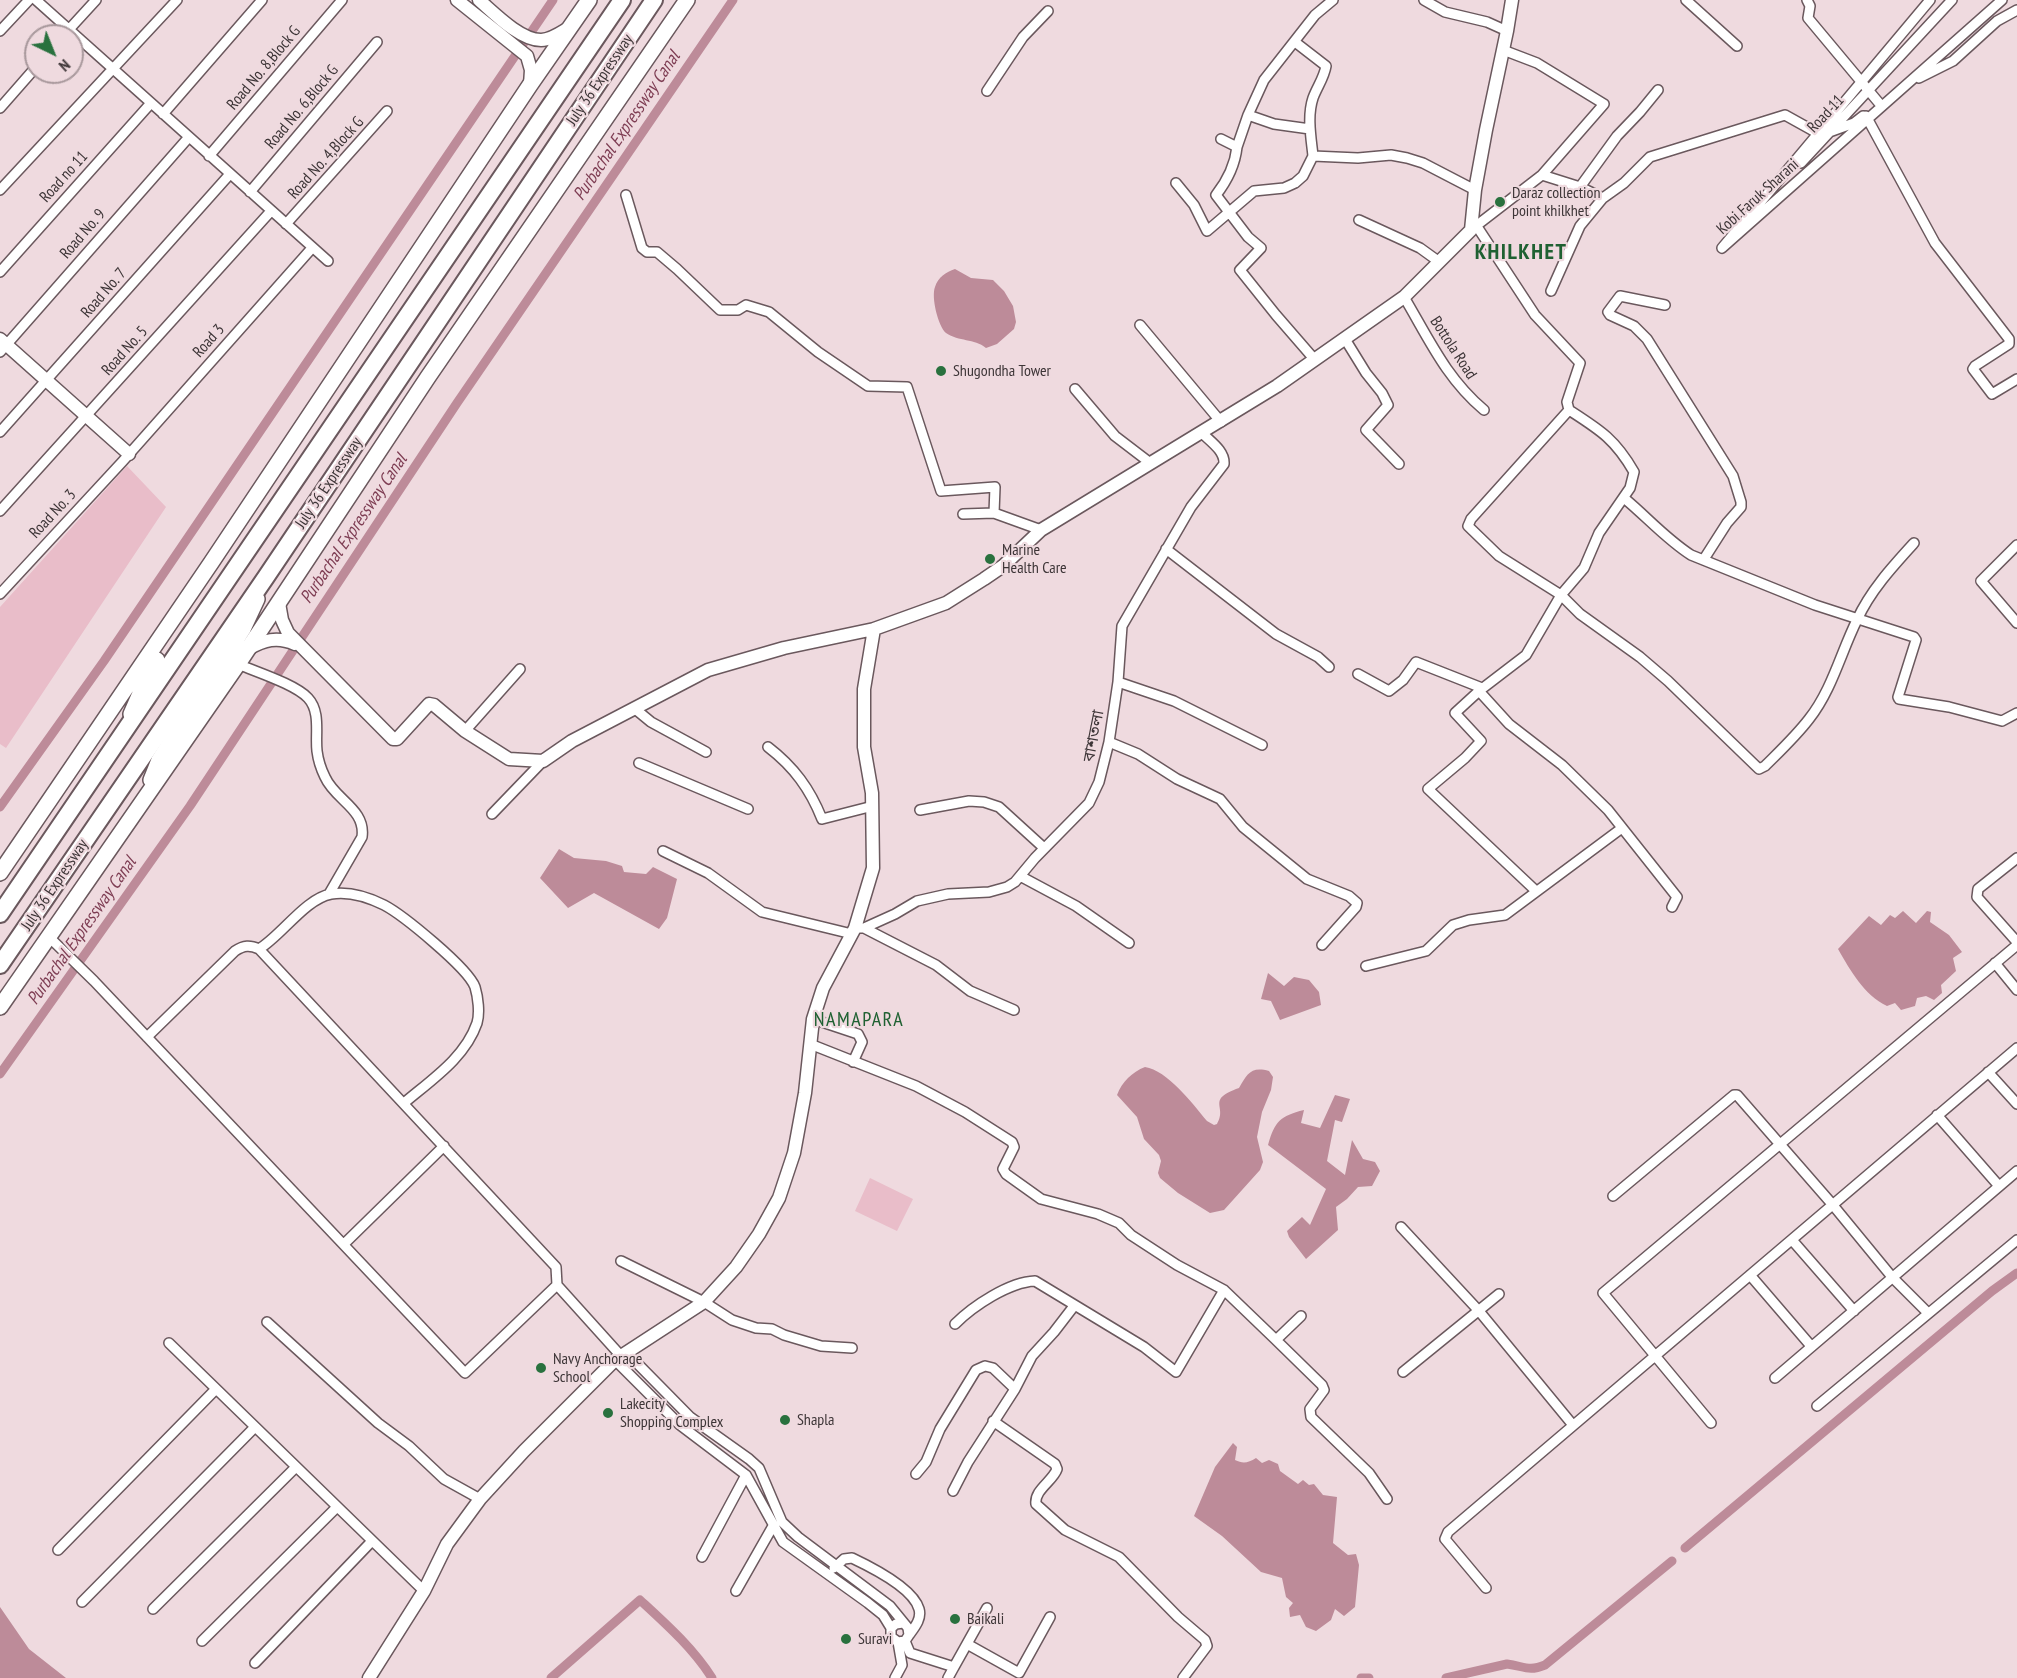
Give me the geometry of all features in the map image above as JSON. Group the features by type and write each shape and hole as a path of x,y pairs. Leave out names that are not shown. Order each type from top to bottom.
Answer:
{"highway":[{"name":"July 36 Expressway","path":"0,914 622,0"},
{"name":"July 36 Expressway","path":"0,965 266,577 654,0"}],"main road":[{"path":"0,873 212,563 589,0"},
{"path":"0,1007 238,664 435,367 687,0"},
{"path":"119,741 149,673 204,584 212,563"},
{"path":"147,797 159,760 243,629 266,577"}],"street":[{"path":"0,31 29,0"},
{"path":"36,0 58,24"},
{"path":"74,24 96,0"},
{"path":"0,190 177,0"},
{"path":"163,114 262,0"},
{"name":"Road No. 8,Block G","path":"209,156 342,0"},
{"path":"457,0 507,32 537,40 555,37 571,27"},
{"path":"479,0 527,56 531,70 530,85"},
{"path":"1315,360 1240,270 1261,248 1248,237 1216,195 1224,185 1236,160 1237,147 1248,115 1264,80 1316,15 1333,0"},
{"path":"1424,0 1446,12 1487,22 1507,31"},
{"path":"1512,0 1485,130 1475,190 1474,228 1535,315 1580,363 1567,402 1569,410 1602,432 1621,450 1634,472 1633,480 1624,498 1599,533 1584,568 1561,595 1526,655 1481,690 1455,714 1481,741 1465,758 1428,789 1536,891"},
{"path":"1686,0 1737,46"},
{"path":"1807,0 1810,6 1808,18 1880,104"},
{"name":"Kobi Faruk Sharani","path":"1722,248 1930,0"},
{"name":"Road 11","path":"1722,248 1952,0"},
{"name":"Kobi Faruk Sharani","path":"1722,248 2002,0"},
{"path":"1551,291 1580,226 1603,198 1624,183 1650,157 1785,115 1821,135 1854,123 1898,89 1953,61 1997,21 2017,10"},
{"path":"987,91 1023,37 1048,11"},
{"name":"Road No. 6,Block G","path":"250,192 377,42"},
{"path":"1176,183 1194,205 1207,231 1231,213 1254,191 1284,188 1303,176 1313,156 1310,129 1312,100 1326,66 1295,42"},
{"path":"84,47 113,69 328,261"},
{"path":"492,814 543,761 572,741 708,670 784,648 874,629 946,603 1004,566 1041,530 1149,462 1221,422 1315,360 1404,297 1474,228 1542,175 1604,104 1537,63 1503,50"},
{"path":"0,108 24,81"},
{"path":"1580,187 1617,136 1658,90"},
{"name":"Road no 11","path":"0,272 151,103"},
{"name":"Road No. 4,Block G","path":"286,224 387,111"},
{"path":"1248,115 1274,124 1310,129"},
{"path":"1865,115 1935,243 2009,339 2009,344 1974,369 1992,394 2017,379"},
{"name":"Road No. 9","path":"1,348 189,137"},
{"path":"1221,140 1237,147"},
{"path":"1313,156 1358,158 1391,155 1407,158 1423,163 1475,190"},
{"name":"Road No. 7","path":"0,432 230,174"},
{"path":"1542,175 1580,187 1603,198"},
{"path":"626,195 642,248 647,252 657,252 720,310 738,310 746,305 769,312 818,352 868,386 907,387 926,439 941,491 995,487 994,513"},
{"name":"Road No. 5","path":"0,510 271,211"},
{"path":"1359,220 1420,248 1438,261"},
{"name":"Road 3","path":"126,458 312,248"},
{"path":"1665,305 1620,296 1608,312 1634,326 1647,339 1733,476 1741,505 1704,559"},
{"name":"Bottola Road","path":"1404,297 1451,377 1465,394 1484,410"},
{"path":"1140,325 1221,422"},
{"path":"1345,339 1388,405 1366,430 1399,464"},
{"path":"1,348 126,458"},
{"path":"1075,389 1115,436 1149,462"},
{"path":"1569,410 1471,519 1468,526 1499,556 1561,595 1580,614 1640,657 1760,769 1809,719 1824,696 1858,618 1888,572 1914,543"},
{"name":"বাশতলা","path":"857,930 895,914 917,901 948,894 989,892 1007,886 1020,876 1089,803 1100,782 1109,741 1118,682 1122,626 1191,507 1224,464 1221,452 1202,433"},
{"name":"Road No. 3","path":"0,594 126,458"},
{"path":"1624,498 1644,514 1673,544 1691,555 1815,605 1914,637 1916,640 1899,699 1949,707 2002,720 2017,713"},
{"path":"963,514 994,513 1041,530"},
{"path":"2017,545 1981,581 2017,623"},
{"path":"1166,549 1276,634 1317,657 1329,667"},
{"path":"279,603 282,620 288,633 393,739 397,739 429,704 434,705 465,731 509,759 543,761"},
{"path":"369,1678 423,1591 447,1544 480,1499 524,1451 621,1356 704,1302 736,1267 759,1234 779,1198 794,1153 805,1093 813,1019 824,988 857,930 873,868 873,806 864,747 864,689 874,629"},
{"path":"248,649 270,640 283,639 299,646"},
{"path":"1358,674 1389,691 1403,680 1416,662 1481,690 1509,724 1562,765 1608,810 1677,897 1672,908"},
{"path":"238,664 292,687 310,699 315,710 317,750 326,779 359,818 363,827 362,837 329,894"},
{"path":"465,731 520,669"},
{"path":"1118,682 1174,701 1262,745"},
{"path":"634,708 651,722 706,752"},
{"path":"1109,741 1137,754 1177,779 1220,799 1244,827 1307,879 1349,896 1357,903 1322,945"},
{"path":"768,747 786,761 800,777 814,799 822,819 873,806"},
{"path":"639,763 748,809"},
{"path":"920,810 969,801 984,802 999,807 1044,848"},
{"path":"1366,966 1426,951 1453,925 1469,920 1505,915 1622,828"},
{"path":"663,851 708,873 762,912 857,930 936,965 970,991 1014,1010"},
{"path":"1711,1423 1603,1293 2017,944 1977,897 1977,889 2017,858"},
{"path":"1020,876 1076,906 1130,943"},
{"path":"259,950 311,904 329,894 348,894 386,906 456,962 475,986 477,1022 468,1044 459,1055 404,1103"},
{"path":"49,937 86,973 465,1373 557,1285"},
{"path":"147,1037 235,951 243,946 252,946 259,950 556,1267 557,1285 680,1425 746,1475 783,1542 830,1574 883,1615 891,1628 891,1637 904,1639"},
{"path":"1995,963 2017,990"},
{"path":"813,1019 858,1034 862,1042 853,1062"},
{"path":"810,1044 916,1086 965,1112 1012,1142 1014,1148 1003,1168 1006,1174 1041,1199 1098,1214 1119,1223 1131,1235 1177,1265 1224,1290 1322,1385 1324,1390 1310,1409 1311,1417 1369,1473 1387,1499"},
{"path":"1486,1588 1445,1539 1448,1532 1653,1355 2017,1048"},
{"path":"1988,1072 2017,1104"},
{"path":"1612,1196 1734,1095 1741,1098 1892,1277 1928,1313"},
{"path":"1937,1115 1999,1186"},
{"path":"344,1244 444,1146"},
{"path":"1775,1378 2017,1171"},
{"path":"1401,1227 1479,1311 1572,1424"},
{"path":"1792,1240 1854,1311"},
{"path":"1817,1406 2017,1240"},
{"path":"621,1261 704,1302 732,1320 756,1328 772,1329 821,1346 852,1348"},
{"path":"1750,1275 1811,1346"},
{"path":"955,1324 965,1314 999,1293 1024,1281 1035,1281 1144,1347 1176,1371 1224,1290"},
{"path":"1403,1372 1499,1294"},
{"path":"953,1491 968,1462 1015,1389 1032,1356 1074,1306"},
{"path":"1276,1341 1301,1316"},
{"path":"267,1322 378,1423 410,1446 444,1479 480,1499"},
{"path":"169,1344 423,1591"},
{"path":"621,1356 690,1417 759,1468 782,1522 798,1537 837,1564 890,1606 908,1628 904,1639 902,1665 895,1678"},
{"path":"916,1474 926,1462 940,1428 976,1370 985,1366 993,1368 1015,1389"},
{"path":"58,1550 216,1389"},
{"path":"680,1425 690,1417"},
{"path":"993,1422 1055,1464 1057,1469 1055,1476 1037,1495 1036,1504 1065,1530 1119,1557 1178,1617 1205,1640 1208,1646 1183,1678"},
{"path":"82,1602 255,1427"},
{"path":"713,1450 720,1440"},
{"path":"153,1609 296,1467"},
{"path":"702,1557 746,1475"},
{"path":"757,1496 769,1490"},
{"path":"202,1641 337,1507"},
{"path":"736,1591 773,1526"},
{"path":"255,1663 372,1541"},
{"path":"830,1574 837,1564 844,1559 852,1558 900,1586 912,1597 919,1610 918,1622 904,1639"},
{"path":"948,1678 987,1608"},
{"path":"967,1644 1019,1673 1050,1617"},
{"path":"891,1628 903,1623"},
{"path":"904,1639 910,1653 954,1666"},
{"path":"954,1666 956,1678"}],"shaded area":[{"path":"955,269 971,278 993,280 1004,291 1013,306 1016,322 1014,329 997,344 986,348 977,343 956,338 946,333 940,324 934,297 936,283 946,273"},
{"path":"127,466 166,507 6,748 0,744 0,607"},
{"path":"559,849 574,858 606,861 622,866 624,872 646,874 653,867 677,879 667,918 659,929 594,893 568,908 540,878"},
{"path":"1903,911 1916,923 1927,911 1931,912 1930,922 1949,935 1962,952 1953,958 1956,971 1941,985 1942,993 1934,1000 1926,996 1917,998 1915,1006 1901,1010 1895,1003 1887,1006 1871,995 1858,981 1838,949 1869,916 1881,925 1890,915 1895,918"},
{"path":"1268,973 1284,986 1294,977 1309,980 1319,992 1321,1005 1280,1020 1271,1001 1261,999"},
{"path":"1145,1067 1153,1069 1171,1081 1207,1121 1214,1125 1220,1118 1220,1100 1229,1092 1239,1088 1250,1072 1269,1071 1273,1077 1257,1137 1263,1162 1260,1170 1224,1210 1210,1213 1178,1193 1160,1178 1159,1155 1144,1139 1137,1117 1117,1095 1128,1078"},
{"path":"1335,1095 1350,1099 1342,1122 1335,1120 1327,1161 1345,1175 1352,1140 1363,1159 1375,1162 1380,1171 1372,1186 1358,1187 1336,1207 1338,1230 1306,1259 1287,1231 1302,1217 1310,1225 1326,1189 1268,1145 1276,1125 1284,1117 1296,1112 1304,1110 1301,1123 1320,1128"},
{"path":"870,1178 913,1199 897,1231 855,1211"},
{"path":"1233,1443 1237,1447 1235,1460 1246,1462 1256,1458 1262,1463 1269,1460 1278,1464 1280,1471 1298,1484 1303,1480 1309,1485 1314,1484 1323,1495 1337,1497 1333,1543 1348,1555 1356,1554 1359,1565 1355,1607 1344,1616 1335,1609 1331,1620 1316,1631 1306,1627 1300,1615 1290,1617 1289,1608 1293,1603 1286,1597 1282,1578 1261,1572 1222,1536 1194,1516 1215,1467"},
{"path":"0,1607 29,1649 66,1678 0,1678"}],"waterway":[{"name":"Purbachal Expressway Canal","path":"0,807 104,661 553,0"},
{"name":"Purbachal Expressway Canal","path":"0,1074 190,806 457,403 733,0"},
{"path":"1685,1548 1992,1291 2017,1273"},
{"path":"1446,1678 1507,1664 1530,1668 1545,1665 1672,1561"},
{"path":"551,1678 640,1600 688,1646 712,1678"},
{"path":"1361,1678 1369,1678"}],"place":[{"name":"Daraz collection point khilkhet","path":"1500,202"},
{"name":"Shugondha Tower","path":"941,371"},
{"name":"Marine Health Care","path":"990,559"},
{"name":"Navy Anchorage School","path":"541,1368"},
{"name":"Lakecity Shopping Complex","path":"608,1413"},
{"name":"Shapla","path":"785,1420"},
{"name":"Baikali","path":"955,1619"},
{"name":"Suravi","path":"846,1639"}],"district":[{"name":"KHILKHET","path":"1521,253"},
{"name":"NAMAPARA","path":"859,1020"}]}
